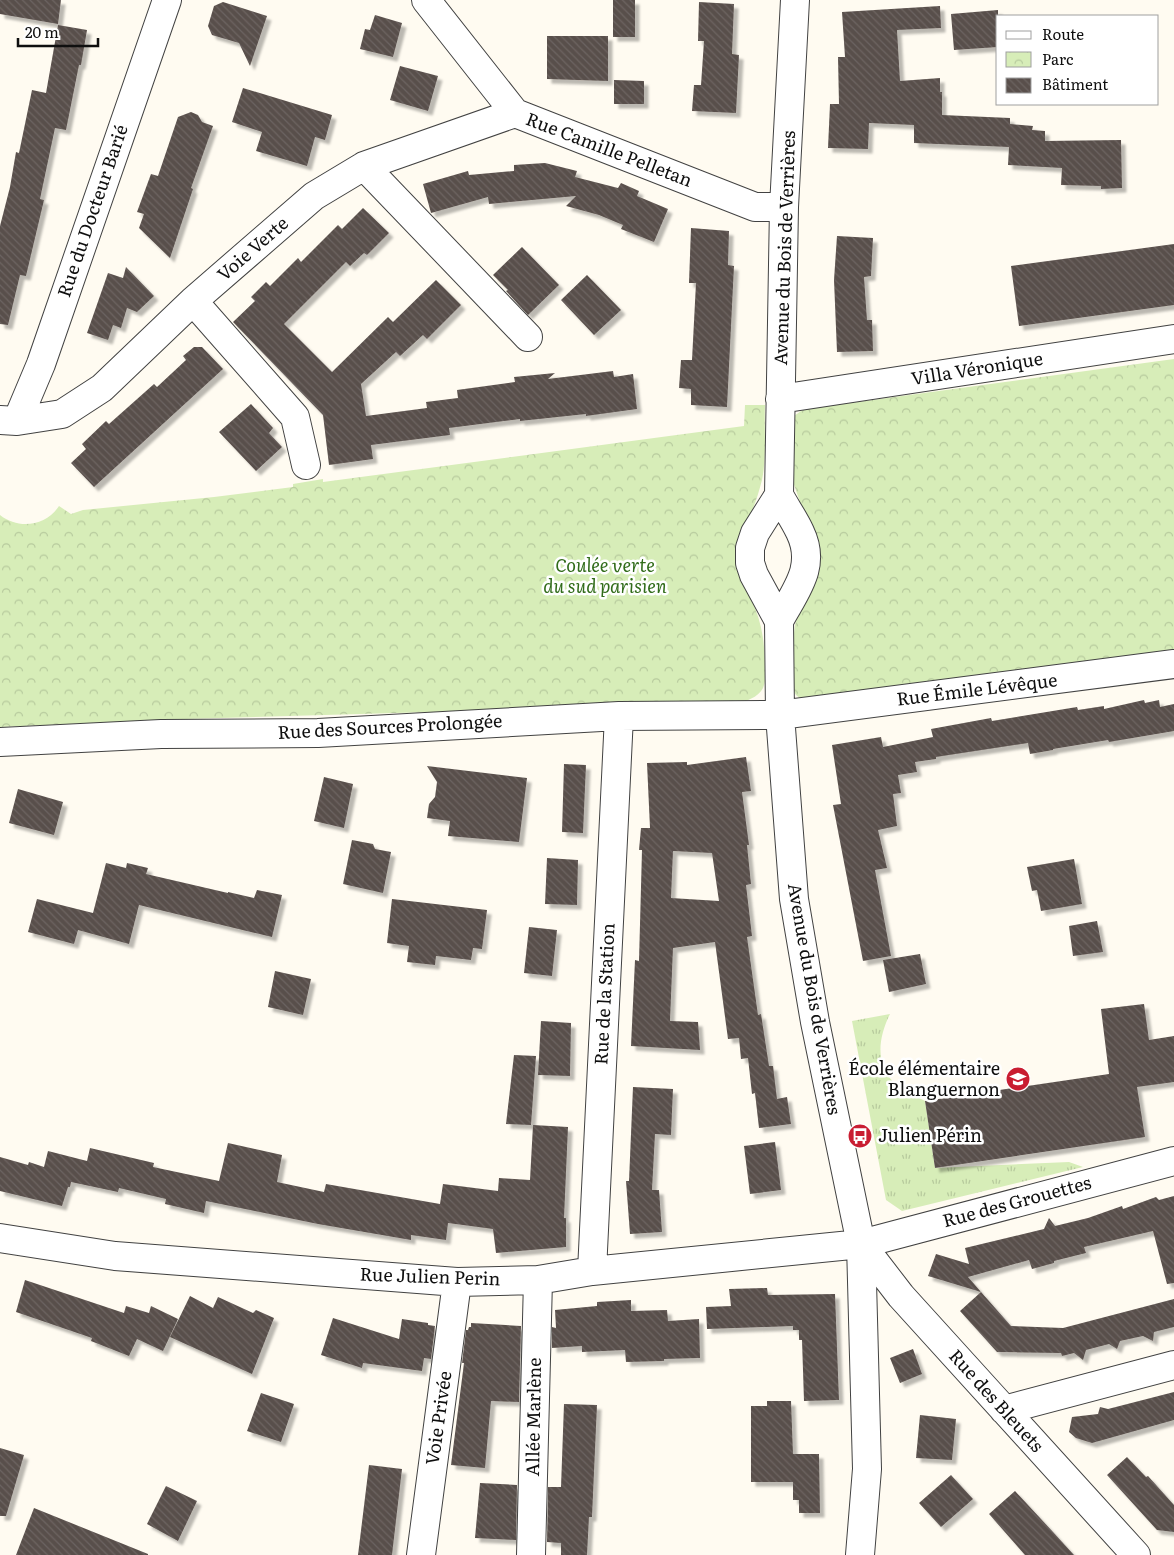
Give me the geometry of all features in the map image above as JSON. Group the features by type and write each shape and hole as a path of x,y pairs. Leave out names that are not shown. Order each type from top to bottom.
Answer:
{"street":[{"name":"Rue du Docteur Barié","path":"9,420 40,364 166,0"},
{"name":"Rue Camille Pelletan","path":"426,0 515,113 755,207 784,207"},
{"name":"Avenue du Bois de Verrières","path":"778,496 784,207 795,0"},
{"name":"Voie Verte","path":"9,420 62,414 102,388 193,301 314,196 364,166 515,113"},
{"path":"364,166 528,337"},
{"path":"193,301 295,417 306,465"},
{"name":"Villa Véronique","path":"780,399 1174,339"},
{"path":"778,496 800,532 806,547 807,560 800,583 778,621 754,575 750,563 750,548 755,533 778,496"},
{"name":"Avenue du Bois de Verrières","path":"778,621 780,715 794,899 815,1022 861,1244 867,1469 860,1555"},
{"name":"Rue Émile Lévêque","path":"780,715 1174,664"},
{"name":"Rue des Sources Prolongée","path":"0,742 161,734 318,733 620,716 780,715"},
{"name":"Rue de la Station","path":"592,1271 620,716"},
{"name":"Rue des Grouettes","path":"861,1244 1174,1161"},
{"name":"Rue Julien Perin","path":"0,1238 115,1256 457,1282 538,1280 592,1271 861,1244"},
{"name":"Rue des Bleuets","path":"861,1244 901,1296 1136,1555"},
{"name":"Allée Marlène","path":"531,1555 538,1280"},
{"name":"Voie Privée","path":"421,1555 457,1282"},
{"path":"1004,1410 1174,1365"}],"green space":[{"path":"1174,359 1174,655 801,699 796,695 793,690 792,649 795,625 800,609 817,572 820,557 818,544 792,479 794,416 806,409"},
{"name":"Coulée verte du sud parisien","path":"745,405 765,405 764,471 754,507 736,549 740,573 760,623 765,653 765,683 761,692 755,697 741,703 186,719 0,727 0,515 15,523 32,524 47,518 59,506 71,514 83,510 293,487 293,484 323,479 323,482 744,426"},
{"path":"890,1014 881,1042 880,1052 882,1061 890,1078 898,1086 925,1101 935,1168 1069,1162 1083,1167 902,1211 886,1200 852,1021"}],"building":[{"path":"0,0 61,0 58,24 0,14"},
{"path":"613,0 635,0 635,37 613,37"},
{"path":"223,2 267,16 250,66 239,43 212,35 208,26 214,6"},
{"path":"699,2 734,4 732,54 739,55 736,113 692,111 694,85 701,85 704,41 698,41"},
{"path":"940,6 941,28 897,30 900,81 940,78 942,115 1010,118 1010,124 1033,126 1032,130 1045,131 1045,141 1121,140 1122,188 1101,189 1101,186 1061,185 1062,168 1008,165 1009,147 914,143 914,125 869,123 868,149 828,148 830,104 839,104 838,57 845,57 842,12"},
{"path":"998,10 998,15 996,15 996,47 954,50 951,14"},
{"path":"375,15 402,23 393,57 360,49 365,29 370,30"},
{"path":"58,25 87,30 81,65 79,65 66,130 55,128 40,199 44,200 26,276 20,275 8,325 0,324 0,226 10,187 16,152 19,153 32,90 46,93"},
{"path":"547,36 608,36 608,81 547,79"},
{"path":"400,66 438,76 428,111 390,100"},
{"path":"614,80 644,81 644,104 614,104"},
{"path":"243,88 332,115 325,140 315,137 307,166 256,151 262,132 232,122"},
{"path":"191,112 198,115 202,122 213,126 191,188 193,189 170,258 139,228 144,214 137,212 151,174 158,176 178,117"},
{"path":"545,163 577,171 575,177 618,188 621,183 639,191 637,196 668,209 654,242 621,229 623,225 599,215 566,206 576,196 489,204 488,197 431,213 423,184 468,171 469,175 514,171 514,165"},
{"path":"363,208 389,233 367,255 364,253 350,266 346,262 284,324 332,372 388,317 393,322 436,280 461,305 427,339 423,335 400,356 396,352 361,384 366,416 427,408 426,402 458,398 457,390 515,382 514,377 555,373 548,379 613,371 614,377 633,374 637,409 586,416 586,414 520,421 520,419 449,428 450,435 371,445 373,459 329,465 323,415 233,322 255,301 251,297 266,282 270,286 298,258 301,262 338,225 342,229"},
{"path":"691,228 729,231 728,265 734,266 727,407 691,405 691,389 679,388 681,360 692,360 696,283 689,283"},
{"path":"837,236 873,238 871,276 864,277 867,320 872,320 873,351 837,352 834,280"},
{"path":"1174,244 1174,305 1019,326 1011,266"},
{"path":"522,247 559,285 528,315 493,275"},
{"path":"126,267 154,296 137,312 127,308 121,328 113,325 108,340 87,333 108,273 123,278"},
{"path":"587,275 621,310 594,335 561,300"},
{"path":"194,347 202,347 223,369 94,487 71,463 86,449 82,444 106,421 109,424 154,384 157,387 186,360 183,356"},
{"path":"251,404 273,428 269,433 282,447 256,471 219,432"},
{"path":"1144,700 1145,703 1159,700 1160,707 1174,704 1174,731 1109,742 1108,740 1030,754 1028,743 936,757 936,759 915,762 917,772 898,775 901,793 893,794 897,826 878,830 887,868 875,870 891,956 863,961 833,805 841,804 832,745 881,737 883,747 933,737 931,729 991,718 992,721 1077,707 1078,710 1104,706 1104,709"},
{"path":"746,757 751,791 742,792 749,845 747,845 751,884 746,885 752,936 747,937 758,1015 761,1014 769,1066 773,1066 777,1099 787,1097 791,1124 759,1128 755,1093 752,1094 748,1058 741,1059 739,1038 728,1039 715,942 673,948 670,1021 698,1022 700,1050 631,1046 635,960 639,961 642,850 639,850 641,828 650,828 647,763 687,762 687,765","holes":["673,851 712,853 719,901 671,898"]},
{"path":"564,764 586,765 583,833 562,832"},
{"path":"427,766 527,778 519,842 448,836 450,821 427,818 429,804 435,797 437,782"},
{"path":"324,777 353,784 344,828 314,821"},
{"path":"18,789 63,802 54,835 9,823"},
{"path":"352,840 373,844 375,849 391,852 383,893 343,884"},
{"path":"547,858 578,860 577,905 545,904"},
{"path":"1074,859 1082,904 1041,911 1037,890 1032,891 1027,867"},
{"path":"106,863 126,868 127,863 148,868 146,874 254,898 257,890 282,895 272,937 139,905 129,944 78,930 74,944 28,932 37,899 93,913"},
{"path":"392,899 487,910 482,949 473,948 471,960 436,956 435,965 407,962 409,946 387,943"},
{"path":"1097,921 1103,952 1073,956 1069,926"},
{"path":"529,927 557,930 552,976 524,973"},
{"path":"920,954 926,984 889,992 883,960"},
{"path":"275,971 311,979 303,1015 268,1007"},
{"path":"1144,1004 1149,1040 1174,1036 1174,1082 1137,1087 1145,1137 935,1168 925,1101 1109,1074 1101,1009"},
{"path":"541,1021 571,1023 570,1076 538,1075"},
{"path":"514,1055 536,1056 531,1125 506,1124"},
{"path":"633,1087 673,1089 671,1135 655,1134 652,1190 659,1190 662,1232 630,1234 626,1181 629,1181"},
{"path":"533,1125 568,1127 564,1218 566,1218 566,1247 496,1253 493,1229 448,1223 446,1240 411,1235 411,1240 318,1224 206,1201 204,1213 165,1204 166,1199 119,1188 118,1192 71,1182 62,1206 0,1191 0,1157 28,1165 29,1162 44,1167 48,1151 87,1161 90,1148 154,1163 153,1167 219,1181 228,1143 282,1155 277,1182 324,1192 326,1184 440,1204 443,1184 498,1191 499,1178 530,1180"},
{"path":"775,1142 781,1190 750,1194 744,1146"},
{"path":"1174,1196 1174,1283 1167,1284 1153,1231 1084,1247 1086,1253 1032,1269 1029,1260 968,1277 981,1292 928,1276 936,1254 969,1264 965,1248 1044,1229 1049,1218 1055,1226 1088,1218 1122,1206 1123,1209 1156,1197 1159,1200"},
{"path":"25,1280 124,1313 126,1306 149,1313 151,1306 178,1319 163,1351 137,1339 129,1356 91,1341 92,1338 16,1312"},
{"path":"767,1288 768,1295 835,1294 839,1400 804,1401 802,1340 799,1340 799,1330 793,1330 793,1326 707,1329 706,1307 731,1306 729,1289"},
{"path":"981,1292 1011,1326 1063,1328 1174,1299 1174,1327 1154,1332 1153,1341 1143,1336 1120,1341 1117,1349 1109,1344 1086,1350 1083,1360 1074,1353 1062,1356 1061,1353 997,1352 960,1311"},
{"path":"190,1296 213,1308 218,1297 253,1313 256,1310 274,1318 252,1374 170,1337"},
{"path":"631,1300 631,1311 667,1310 668,1321 699,1319 700,1358 626,1362 625,1350 582,1352 582,1346 552,1348 552,1327 556,1328 555,1310 597,1306 597,1302"},
{"path":"333,1318 399,1339 402,1319 428,1323 428,1325 435,1326 431,1359 424,1358 422,1371 363,1363 362,1368 321,1355"},
{"path":"471,1323 521,1326 519,1402 491,1401 485,1468 451,1465 464,1363 462,1363 466,1330 471,1327"},
{"path":"913,1349 922,1374 900,1383 890,1358"},
{"path":"1174,1392 1174,1420 1092,1443 1076,1438 1069,1432 1072,1417 1098,1414 1100,1407 1108,1409"},
{"path":"261,1393 294,1404 281,1442 247,1431"},
{"path":"767,1401 791,1401 793,1454 819,1454 820,1513 799,1513 799,1500 793,1500 793,1482 751,1482 751,1406 767,1406"},
{"path":"564,1404 597,1405 592,1517 589,1517 587,1555 561,1555 561,1543 547,1542 548,1487 561,1487"},
{"path":"920,1415 956,1419 952,1460 916,1458"},
{"path":"0,1448 24,1455 6,1516 0,1516"},
{"path":"1127,1457 1146,1477 1148,1476 1174,1505 1174,1532 1157,1530 1107,1475"},
{"path":"369,1465 402,1469 392,1555 358,1555"},
{"path":"951,1475 973,1499 941,1527 919,1503"},
{"path":"480,1483 517,1485 516,1540 475,1538"},
{"path":"166,1486 197,1501 178,1541 147,1524"},
{"path":"1015,1491 1074,1555 1025,1555 989,1514"},
{"path":"34,1508 148,1554 148,1555 16,1555"}],"place":[{"name":"École élémentaire Blanguernon","path":"1018,1079"},
{"name":"Julien Périn","path":"860,1136"}]}
